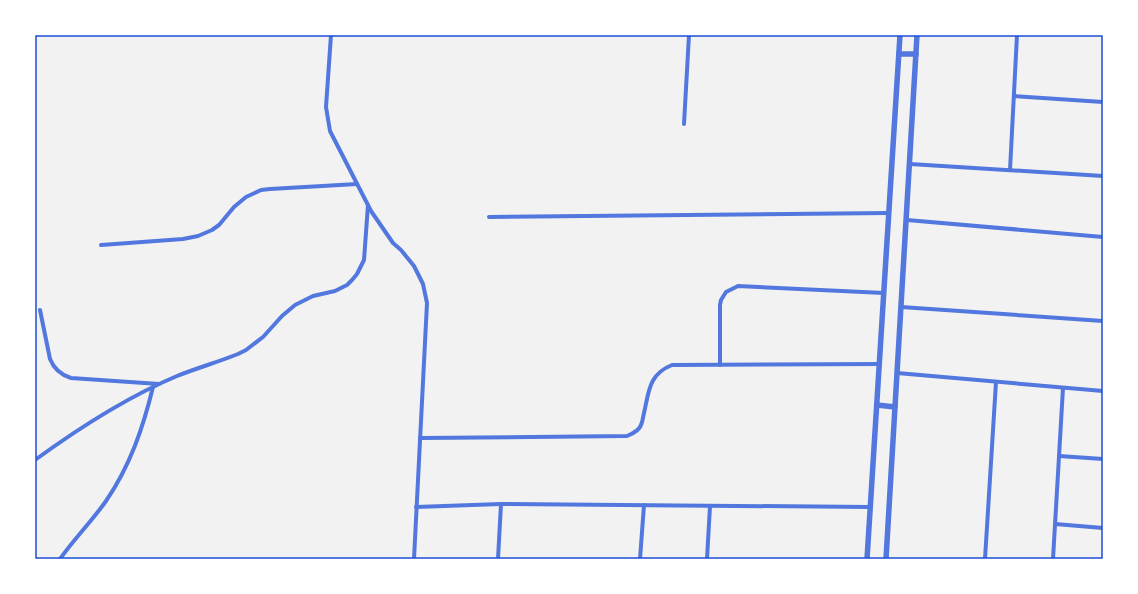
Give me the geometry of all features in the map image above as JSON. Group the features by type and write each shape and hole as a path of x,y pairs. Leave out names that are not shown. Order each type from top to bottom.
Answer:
{"street":[{"path":"331,35 326,103 330,131 368,205 393,244 401,250 414,266 419,276 427,303 414,559"},
{"path":"684,124 690,35"},
{"path":"867,559 900,35"},
{"path":"886,559 917,35"},
{"path":"1010,170 1017,35"},
{"path":"899,54 916,54"},
{"path":"1014,96 1103,102"},
{"path":"910,164 1103,176"},
{"path":"101,245 183,239 198,236 209,232 219,225 240,202 253,193 261,190 357,184"},
{"path":"35,460 55,445 102,415 153,387 177,376 238,354 255,344 295,305 313,296 336,291 352,280 357,274 364,260 368,205"},
{"path":"489,217 889,213"},
{"path":"907,220 1103,238"},
{"path":"720,365 720,305 723,296 738,286 884,293"},
{"path":"901,307 1103,322"},
{"path":"40,310 50,359 52,364 60,373 71,378 159,384"},
{"path":"420,438 627,436 635,432 641,425 653,378 658,372 672,365 880,364"},
{"path":"897,373 1103,391"},
{"path":"985,559 996,382"},
{"path":"60,559 97,513 120,477 135,447 142,428 153,387"},
{"path":"1053,559 1063,388"},
{"path":"877,405 895,407"},
{"path":"1060,456 1103,459"},
{"path":"416,507 501,504 870,507"},
{"path":"498,559 501,504"},
{"path":"640,559 644,505"},
{"path":"707,559 710,506"},
{"path":"1055,524 1103,528"}]}
